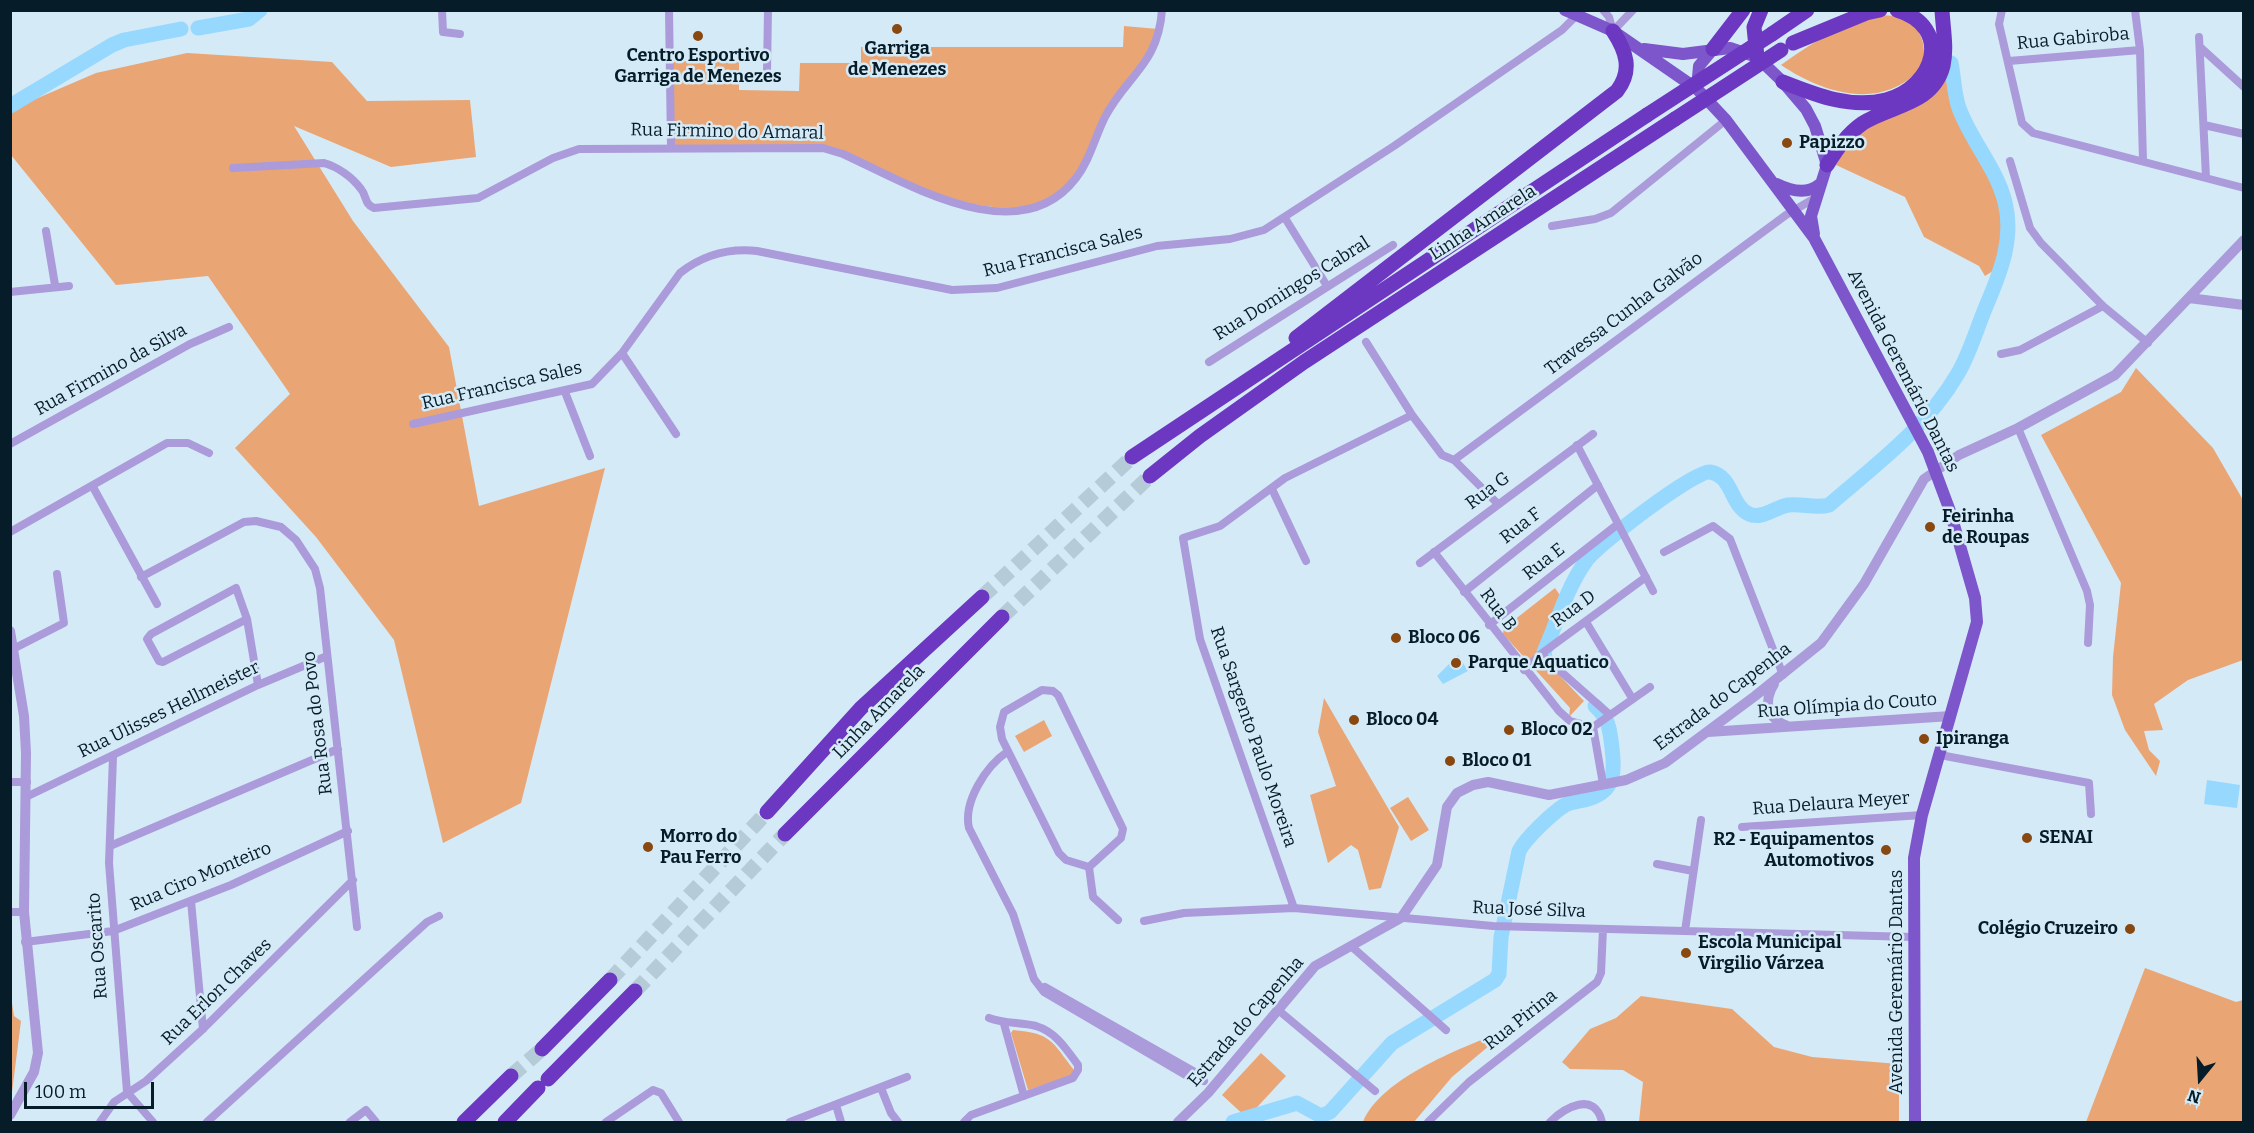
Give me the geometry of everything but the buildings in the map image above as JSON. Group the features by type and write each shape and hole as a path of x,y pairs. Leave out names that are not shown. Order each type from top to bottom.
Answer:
{"highway":[{"path":"1713,49 1743,10"},
{"path":"1757,57 1754,27 1761,10"},
{"name":"Linha Amarela","path":"1132,457 1808,10"},
{"name":"Linha Amarela","path":"1150,476 1200,436 1304,362 1843,10"},
{"path":"1787,46 1866,13 1880,10"},
{"path":"1783,82 1820,96 1851,102 1886,100 1912,87 1928,70 1932,60 1930,38 1916,19 1897,10"},
{"path":"1827,165 1842,141 1853,131 1865,122 1920,98 1937,81 1945,51 1942,10"},
{"path":"1255,374 1314,322 1617,91 1623,84 1627,66 1624,50 1613,31"},
{"name":"Linha Amarela","path":"767,812 861,708 982,597"},
{"name":"Linha Amarela","path":"785,834 1002,617"},
{"path":"542,1049 610,980"},
{"path":"505,1122 635,991"},
{"path":"464,1122 512,1076"}],"main road":[{"name":"Avenida Geremário Dantas","path":"1571,13 1613,31 1697,89 1726,120 1776,183 1814,238 1917,432 1950,511 1977,609 1973,640 1922,815 1913,877 1915,1122"},
{"name":"Avenida Geremário Dantas","path":"1635,46 1671,54 1730,48 1757,57 1783,82 1806,109 1815,126 1827,165 1811,216 1814,238"},
{"path":"1697,89 1699,66 1713,49"},
{"path":"1776,183 1786,189 1803,191 1815,189 1820,184"}],"street":[{"path":"442,10 443,33 460,34"},
{"path":"669,10 671,147"},
{"path":"767,71 768,10"},
{"name":"Rua Firmino do Amaral","path":"233,168 331,165 357,185 366,203 374,208 478,198 553,158 579,149 671,147 830,150 967,207 1000,212 1033,207 1066,190 1083,168 1106,116 1152,53 1162,10"},
{"path":"1603,10 1609,17 1613,31"},
{"path":"1613,31 1633,10"},
{"path":"2002,10 1999,24 2022,123 2026,129 2033,133 2244,188"},
{"path":"2135,10 2140,50 2143,161"},
{"name":"Rua Francisca Sales","path":"413,424 565,392 592,384 622,353 680,273 693,262 724,251 757,251 952,290 972,291 997,288 1157,246 1251,236 1286,218 1525,56 1572,22 1571,13"},
{"path":"2199,37 2206,177"},
{"path":"2200,47 2244,87"},
{"name":"Rua Gabiroba","path":"2008,61 2140,50"},
{"path":"1552,226 1595,219 1611,213 1726,120"},
{"path":"2204,125 2244,134"},
{"path":"2010,161 2030,228 2103,306 2148,343"},
{"name":"Travessa Cunha Galvão","path":"1454,459 1815,198"},
{"path":"1286,218 1327,286"},
{"path":"46,231 55,285"},
{"name":"Estrada do Capenha","path":"1178,1122 1208,1084 1315,966 1401,918 1437,865 1447,807 1457,793 1473,785 1488,782 1549,795 1626,780 1665,763 1779,678 1821,643 1838,623 1864,584 1924,479 1959,455 2018,428 2115,375 2244,240"},
{"name":"Rua Domingos Cabral","path":"1209,362 1393,245"},
{"path":"10,292 55,285 69,286"},
{"path":"2189,298 2244,305"},
{"path":"2001,354 2020,350 2103,306"},
{"name":"Rua Firmino da Silva","path":"10,444 190,344 229,327"},
{"path":"1366,342 1412,415 1442,456 1454,459 1498,504"},
{"path":"622,353 676,434"},
{"path":"565,392 590,456"},
{"path":"1306,561 1272,489 1285,478 1412,415"},
{"path":"2018,428 2087,591 2090,605 2088,643"},
{"name":"Rua G","path":"1420,563 1593,434"},
{"path":"10,532 167,443 188,443 209,453"},
{"path":"1577,445 1653,591"},
{"name":"Rua F","path":"1464,591 1598,485"},
{"path":"93,487 156,604"},
{"name":"Rua Sargento Paulo Moreira","path":"1272,489 1220,526 1183,538 1200,639 1294,908"},
{"name":"Rua Rosa do Povo","path":"141,577 244,522 256,521 281,527 307,554 315,569 320,588 357,927"},
{"name":"Rua E","path":"1489,625 1618,524"},
{"path":"1664,552 1713,526 1730,539 1779,678 1768,698 1770,713 1779,722 1788,726"},
{"name":"Rua B","path":"1434,552 1524,670 1570,721 1596,725"},
{"path":"14,648 64,623 57,574"},
{"name":"Rua D","path":"1524,670 1541,654 1646,577"},
{"path":"247,619 163,662 159,661 147,639 151,634 232,588 239,592 247,619 258,685"},
{"path":"1586,622 1632,698"},
{"path":"10,631 24,716 27,782 25,942 38,1053 34,1072 10,1115"},
{"path":"1541,654 1609,716"},
{"name":"Rua Ulisses Hellmeister","path":"26,796 258,685 327,656"},
{"path":"1604,784 1596,725 1650,687"},
{"path":"1042,690 1053,691 1072,723 1123,829 1121,838 1089,867 1066,860 1059,853 1006,752 1000,728 1004,712 1042,690"},
{"name":"Rua Olímpia do Couto","path":"1708,732 1952,716"},
{"path":"110,846 338,749"},
{"path":"1006,752 993,761 988,769 967,818 969,828 1013,914 1034,979 1039,985 1136,1042 1189,1077 1208,1084"},
{"path":"1940,755 2089,783 2091,814"},
{"name":"Rua Oscarito","path":"113,756 110,846 113,931 127,1092"},
{"path":"10,782 27,782"},
{"name":"Rua Delaura Meyer","path":"1743,827 1922,815"},
{"path":"1685,931 1701,820"},
{"name":"Rua Ciro Monteiro","path":"25,942 113,931 191,901 348,831"},
{"path":"1657,864 1693,871"},
{"path":"1089,867 1093,897 1110,915 1119,920"},
{"name":"Rua Erlon Chaves","path":"100,1122 111,1105 146,1081 203,1029 353,880"},
{"path":"191,901 203,1029"},
{"name":"Rua José Silva","path":"1144,921 1184,913 1294,908 1513,927 1914,937"},
{"path":"10,912 24,912"},
{"path":"207,1122 427,922 439,916"},
{"name":"Rua Pirina","path":"1428,1122 1469,1082 1597,982 1601,973 1603,929"},
{"path":"1351,946 1446,1030"},
{"path":"1277,1009 1375,1091"},
{"path":"964,1122 971,1115 1073,1078 1078,1070 1078,1065 1051,1032 1035,1026 1004,1024 989,1018"},
{"path":"1004,1024 1024,1096"},
{"path":"790,1122 907,1077"},
{"path":"881,1088 891,1113 898,1122"},
{"path":"606,1122 649,1091 661,1093 679,1122"},
{"path":"127,1092 153,1122"},
{"path":"1550,1122 1562,1110 1573,1105 1584,1104 1595,1109 1602,1122"},
{"path":"836,1105 842,1122"},
{"path":"352,1122 366,1110 376,1122"}],"shaded area":[{"path":"1884,15 1898,17 1915,27 1924,46 1921,67 1902,84 1885,91 1867,94 1849,93 1814,83 1781,65 1830,34 1870,18"},
{"path":"1124,26 1158,29 1156,41 1107,112 1074,181 1070,186 1044,201 1015,208 985,206 954,199 893,175 839,149 822,146 673,147 672,61 739,62 739,90 799,91 800,63 861,63 861,47 1123,47"},
{"path":"187,53 332,62 367,101 470,100 476,157 391,167 294,126 353,221 449,347 479,506 605,468 521,803 443,843 394,640 316,537 235,448 290,394 208,276 116,285 11,155 10,110 96,73"},
{"path":"1949,72 2007,209 2004,264 1985,276 1979,266 1924,237 1905,197 1836,165 1854,138 1867,128 1917,106 1929,98"},
{"path":"2136,368 2213,448 2243,500 2243,660 2188,680 2154,704 2163,730 2144,731 2149,750 2160,761 2156,776 2125,730 2112,695 2113,657 2121,583 2041,435 2121,392"},
{"path":"1555,588 1568,607 1569,616 1553,631 1543,658 1584,701 1569,717 1570,708 1503,634 1504,628"},
{"path":"1324,698 1399,827 1381,888 1369,890 1358,850 1351,845 1328,863 1310,795 1336,786 1318,732"},
{"path":"1044,720 1052,736 1024,752 1015,736"},
{"path":"1408,797 1429,830 1411,841 1390,808"},
{"path":"2145,968 2236,1002 2243,1000 2243,1122 2086,1122"},
{"path":"1641,996 1732,1009 1774,1047 1812,1057 1899,1064 1899,1122 1639,1122 1643,1082 1623,1070 1570,1069 1562,1062 1590,1029 1616,1018"},
{"path":"11,997 14,1016 21,1021 11,1100"},
{"path":"1509,1029 1452,1077 1414,1122 1363,1122 1373,1106 1387,1091 1406,1077 1449,1054"},
{"path":"1013,1030 1026,1031 1050,1041 1074,1070 1074,1075 1028,1090 1011,1033"},
{"path":"1261,1053 1286,1076 1247,1118 1222,1095"}],"water":[{"name":"Parque Aquatico","path":"1458,655 1468,671 1443,684 1437,676"},
{"path":"2207,780 2240,785 2237,808 2204,804"}],"waterway":[{"path":"198,28 249,19 260,10"},
{"path":"10,106 112,45 124,40 181,29"},
{"path":"1546,663 1544,652 1568,594 1586,561 1608,540 1667,495 1701,474 1710,472 1723,479 1738,504 1749,514 1763,514 1788,505 1829,505 1915,429 1957,375 1997,279 2005,254 2008,228 2001,189 1959,108 1951,63"},
{"path":"1233,1122 1297,1103 1321,1116 1330,1112 1392,1043 1495,980 1499,974 1501,937 1519,851 1533,833 1560,809 1567,804 1597,795 1604,791 1611,780 1613,765 1609,730 1606,720 1595,706"}],"tunnel":[{"path":"982,597 1132,457"},
{"path":"1002,617 1150,476"},
{"path":"610,980 767,812"},
{"path":"635,991 785,834"},
{"path":"511,1076 542,1049"}],"place":[{"name":"Garriga de Menezes","path":"897,29"},
{"name":"Centro Esportivo Garriga de Menezes","path":"698,36"},
{"name":"Papizzo","path":"1787,143"},
{"name":"Feirinha de Roupas","path":"1930,527"},
{"name":"Bloco 06","path":"1396,638"},
{"name":"Parque Aquatico","path":"1456,663"},
{"name":"Bloco 04","path":"1354,720"},
{"name":"Bloco 02","path":"1509,730"},
{"name":"Ipiranga","path":"1924,739"},
{"name":"Bloco 01","path":"1450,761"},
{"name":"SENAI","path":"2027,838"},
{"name":"Morro do Pau Ferro","path":"648,847"},
{"name":"R2 - Equipamentos Automotivos","path":"1886,850"},
{"name":"Colégio Cruzeiro","path":"2130,929"},
{"name":"Escola Municipal Virgilio Várzea","path":"1686,953"}]}
